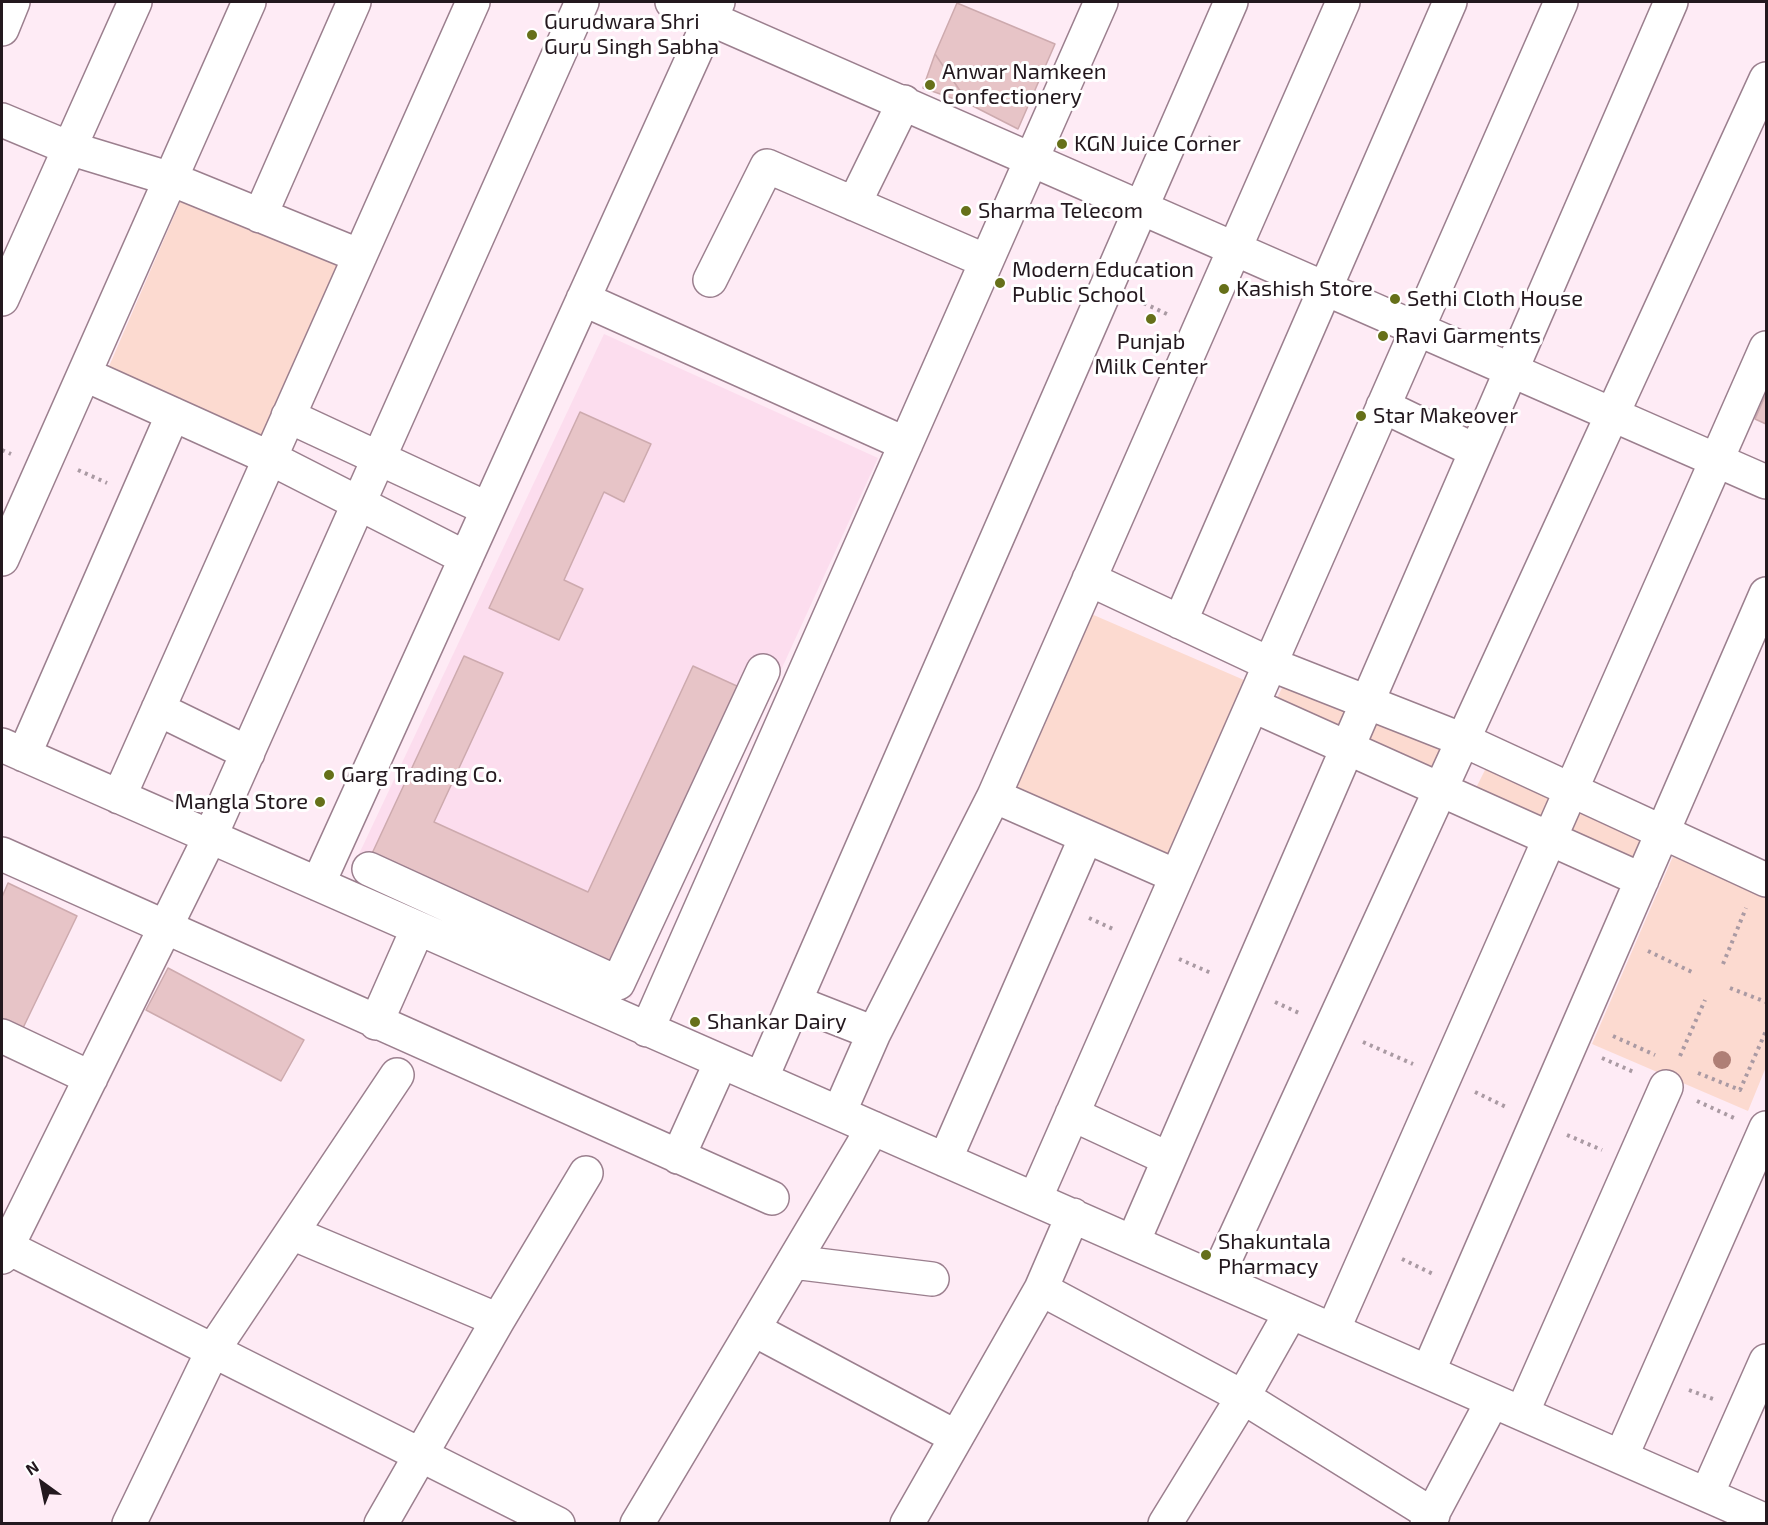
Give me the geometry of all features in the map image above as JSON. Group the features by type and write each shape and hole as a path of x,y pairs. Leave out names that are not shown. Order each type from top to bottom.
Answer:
{"street":[{"path":"2,29 14,2"},
{"path":"2,299 135,2"},
{"path":"2,560 249,2"},
{"path":"260,216 354,2"},
{"path":"119,797 473,2"},
{"path":"558,1524 213,1350 4,1252 210,837 582,2"},
{"path":"672,2 714,10 904,102 1031,159 1766,481"},
{"path":"647,1029 1101,2"},
{"path":"761,1079 1231,2"},
{"path":"839,1113 874,1033 994,796 1343,2"},
{"path":"1180,622 1450,2"},
{"path":"1035,1199 1562,2"},
{"path":"1133,1242 1671,2"},
{"path":"318,884 714,10"},
{"path":"1216,1279 1767,79"},
{"path":"854,204 904,102"},
{"path":"2,120 69,148 171,179 360,256"},
{"path":"710,280 767,165 986,261"},
{"path":"583,299 906,444"},
{"path":"1333,1330 1767,348"},
{"path":"84,374 270,459 466,558"},
{"path":"1383,406 1476,451"},
{"path":"173,414 139,496 13,750 1767,1521"},
{"path":"288,416 488,509"},
{"path":"1089,579 1270,664 1463,740 1761,879"},
{"path":"1428,1372 1767,594"},
{"path":"369,869 618,983 763,671"},
{"path":"1252,705 1642,880"},
{"path":"158,708 248,753"},
{"path":"994,796 1176,876"},
{"path":"945,1160 1086,837"},
{"path":"2,854 165,929 772,1198"},
{"path":"448,942 462,912"},
{"path":"376,1023 418,928"},
{"path":"634,949 675,966"},
{"path":"795,1002 874,1033"},
{"path":"2,1036 91,1078"},
{"path":"678,1157 721,1062"},
{"path":"129,1524 213,1350 397,1075"},
{"path":"1041,1288 1243,1397 1430,1519 1507,1408 1671,1076"},
{"path":"1072,1114 1169,1159"},
{"path":"637,1524 873,1128"},
{"path":"1621,1457 1766,1131"},
{"path":"381,1524 498,1320 586,1173"},
{"path":"907,1524 1041,1288 1073,1215"},
{"path":"292,1233 498,1320"},
{"path":"793,1262 932,1279"},
{"path":"1165,1524 1243,1397 1291,1312"},
{"path":"753,1329 956,1437"},
{"path":"1707,1494 1767,1361"}],"path":[{"path":"1178,122 1271,167"},
{"path":"1106,286 1199,329"},
{"path":"47,457 139,496"},
{"path":"1723,964 1761,879"},
{"path":"1643,962 1652,941"},
{"path":"1648,951 1694,973"},
{"path":"1730,988 1767,1002"},
{"path":"1671,1076 1705,1000"},
{"path":"1616,1025 1612,1036 1671,1076 1740,1090 1767,1031"},
{"path":"1371,1244 1464,1289"},
{"path":"1656,1377 1744,1412"}],"shaded area":[{"path":"184,193 339,260 262,437 107,371"},
{"path":"604,334 878,458 631,998 351,871"},
{"path":"1089,613 1244,680 1167,857 1012,791"},
{"path":"1288,676 1354,706 1337,741 1271,710"},
{"path":"1376,715 1443,746 1426,781 1360,750"},
{"path":"1489,762 1554,793 1538,828 1472,796"},
{"path":"1581,801 1648,833 1631,868 1565,837"},
{"path":"1674,854 1766,894 1766,1067 1748,1111 1592,1044"}],"building":[{"path":"957,3 1055,44 1018,129 969,104 935,54"},
{"path":"935,54 969,104 923,88"},
{"path":"1766,394 1766,424 1755,419"},
{"path":"580,412 651,444 624,502 604,492 564,580 583,589 559,640 489,608"},
{"path":"464,656 503,673 434,822 588,892 693,666 739,687 608,970 369,860"},
{"path":"8,883 77,916 22,1030 2,1020 2,897"},
{"path":"168,968 304,1040 281,1081 146,1010"}],"place":[{"name":"Gurudwara Shri Guru Singh Sabha","path":"532,35"},
{"name":"Anwar Namkeen Confectionery","path":"930,85"},
{"name":"KGN Juice Corner","path":"1062,144"},
{"name":"Sharma Telecom","path":"966,211"},
{"name":"Modern Education Public School","path":"1000,283"},
{"name":"Kashish Store","path":"1224,289"},
{"name":"Sethi Cloth House","path":"1395,299"},
{"name":"Punjab Milk Center","path":"1151,319"},
{"name":"Ravi Garments","path":"1383,336"},
{"name":"Star Makeover","path":"1361,416"},
{"name":"Garg Trading Co.","path":"329,775"},
{"name":"Mangla Store","path":"320,802"},
{"name":"Shankar Dairy","path":"695,1022"},
{"name":"Shakuntala Pharmacy","path":"1206,1255"}]}
